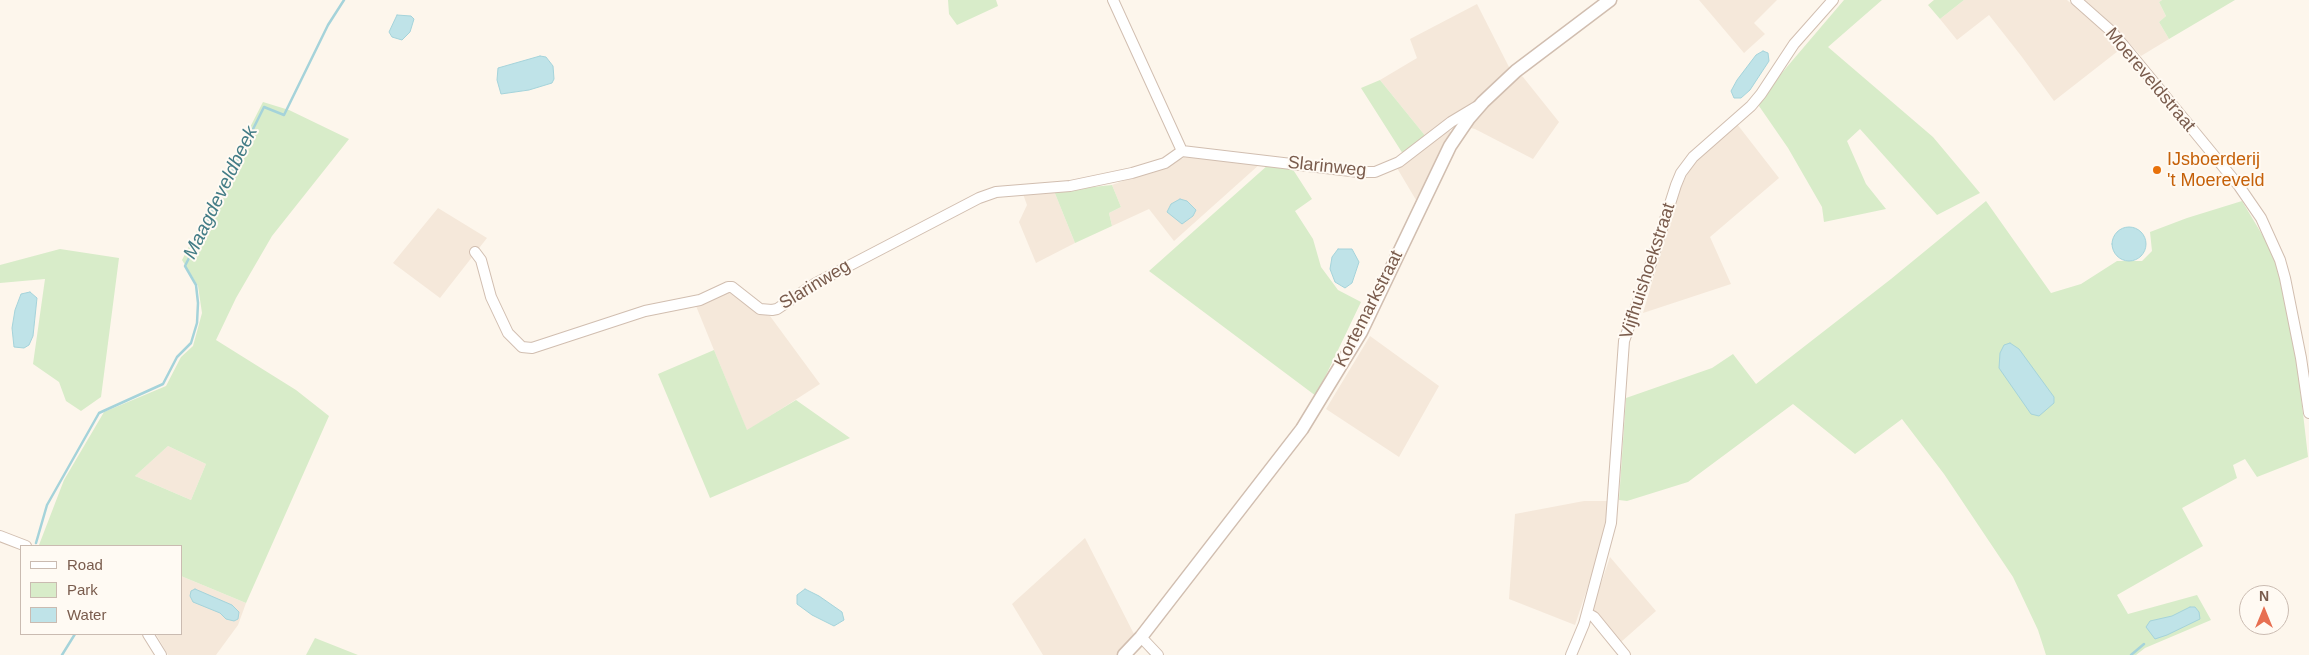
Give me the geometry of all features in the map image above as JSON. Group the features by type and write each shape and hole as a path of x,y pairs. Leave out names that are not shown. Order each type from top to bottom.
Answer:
{"street":[{"path":"1113,0 1182,151"},
{"name":"Kortemarkstraat","path":"1124,655 1141,637 1302,429 1361,332 1450,146 1483,102 1537,55 1610,0"},
{"name":"Vijfhuishoekstraat","path":"1571,655 1587,613 1611,523 1624,341 1676,185 1681,173 1693,156 1751,106 1794,44 1833,0"},
{"name":"Moereveldstraat","path":"2076,0 2111,30 2239,186 2260,218 2280,260 2286,278 2309,413"},
{"name":"Slarinweg","path":"475,252 481,260 495,307 508,333 522,347 532,348 645,311 700,300 728,287 732,287 760,309 777,309 816,283 979,198 996,192 1078,184 1132,173 1165,163 1182,151 1359,172 1375,172 1399,162 1451,122 1483,102"},
{"path":"0,536 23,545"},
{"path":"1587,613 1594,617 1625,655"},
{"path":"149,635 161,655"},
{"path":"1141,637 1158,655"}],"shaded area":[{"path":"1699,0 1777,0 1754,23 1765,34 1744,53"},
{"path":"1964,0 2067,0 2101,29 2118,51 2054,101 1989,15 1957,40 1940,19"},
{"path":"2085,0 2162,0 2159,2 2166,16 2159,22 2169,39 2141,56 2116,28"},
{"path":"1477,4 1510,69 1523,77 1559,122 1533,159 1475,129 1446,122 1427,138 1380,80 1417,58 1410,39"},
{"path":"1737,124 1779,178 1710,237 1731,284 1643,313 1678,194 1693,161"},
{"path":"1448,130 1454,134 1416,200 1397,168"},
{"path":"1189,156 1260,164 1174,241 1149,209 1112,226 1109,213 1121,207 1112,185"},
{"path":"1054,191 1075,243 1036,263 1019,222 1027,205 1023,194"},
{"path":"438,208 487,238 440,298 393,263"},
{"path":"726,292 736,294 754,311 770,316 820,384 747,431 696,306"},
{"path":"1370,336 1439,386 1399,457 1326,409"},
{"path":"168,446 206,464 191,500 135,476"},
{"path":"1584,501 1608,501 1602,544 1575,625 1509,599 1515,514"},
{"path":"1085,538 1135,636 1119,655 1043,655 1012,604"},
{"path":"1610,557 1656,611 1621,642 1592,610"},
{"path":"182,576 246,603 238,625 216,655 168,655 157,635 182,635"}],"green space":[{"path":"948,0 996,0 998,6 957,25 949,14"},
{"path":"1844,0 1882,0 1828,47 1933,137 1980,193 1937,215 1860,129 1847,141 1866,184 1886,209 1824,222 1822,207 1788,148 1759,106 1763,95"},
{"path":"1934,0 1964,0 1940,19 1928,5"},
{"path":"2162,0 2235,0 2169,39 2159,22 2166,16 2159,2"},
{"path":"1380,80 1427,138 1403,154 1361,88"},
{"path":"263,102 289,110 349,139 272,236 236,298 216,340 296,390 329,416 246,603 182,576 182,545 39,545 64,480 104,412 166,386 181,357 193,346 202,313 198,286 182,260","holes":["168,446 206,464 191,500 135,476"]},
{"path":"1268,165 1292,168 1312,199 1295,211 1313,239 1321,267 1338,290 1361,302 1316,396 1149,271"},
{"path":"1112,185 1121,207 1109,213 1112,226 1075,243 1054,191"},
{"path":"1986,201 2051,293 2081,284 2117,261 2142,261 2152,251 2150,232 2242,201 2278,261 2297,361 2308,457 2257,477 2245,459 2233,465 2237,478 2182,508 2203,546 2117,595 2128,614 2197,595 2211,620 2145,648 2136,655 2046,655 2038,630 2013,577 1944,474 1902,419 1855,454 1793,404 1688,482 1627,501 1619,500 1626,398 1712,368 1733,354 1756,384 1891,279"},
{"path":"60,249 119,258 101,397 81,411 66,401 59,382 33,364 45,279 0,283 0,265"},
{"path":"714,350 747,430 796,400 850,438 710,498 658,374"},
{"path":"315,638 358,655 306,655"}],"water":[{"path":"397,15 411,16 414,19 410,32 402,40 392,37 389,32"},
{"path":"1763,51 1768,53 1769,61 1750,90 1741,98 1734,98 1731,91 1737,80 1756,55"},
{"path":"540,56 546,57 553,66 554,79 552,83 529,90 501,94 497,80 498,68"},
{"path":"1180,199 1187,201 1196,210 1193,216 1182,224 1167,212 1171,204"},
{"path":"2129,227 2141,232 2146,244 2141,256 2129,261 2117,256 2112,244 2117,232"},
{"path":"1338,249 1352,249 1359,262 1352,283 1345,288 1335,282 1330,269 1332,257"},
{"path":"30,292 37,298 33,336 29,345 24,348 14,347 12,328 15,310 21,294"},
{"path":"2010,343 2019,349 2054,397 2054,403 2039,416 2031,414 1999,368 2000,353 2004,345"},
{"path":"195,589 232,605 239,612 238,619 234,621 226,619 220,613 193,602 190,596 191,591"},
{"path":"805,589 842,612 844,620 834,626 812,615 797,604 797,595"},
{"path":"2190,607 2195,607 2199,612 2200,619 2167,635 2155,639 2146,627 2150,621 2172,616"}],"waterway":[{"name":"Maagdeveldbeek","path":"36,543 47,505 99,413 163,384 177,357 191,343 197,323 198,303 196,285 185,266 264,107 284,115 328,25 344,0"},
{"name":"Maagdeveldbeek","path":"62,655 74,635"},
{"path":"2131,655 2144,644"}],"place":[{"name":"IJsboerderij 't Moereveld","path":"2157,170"}]}
